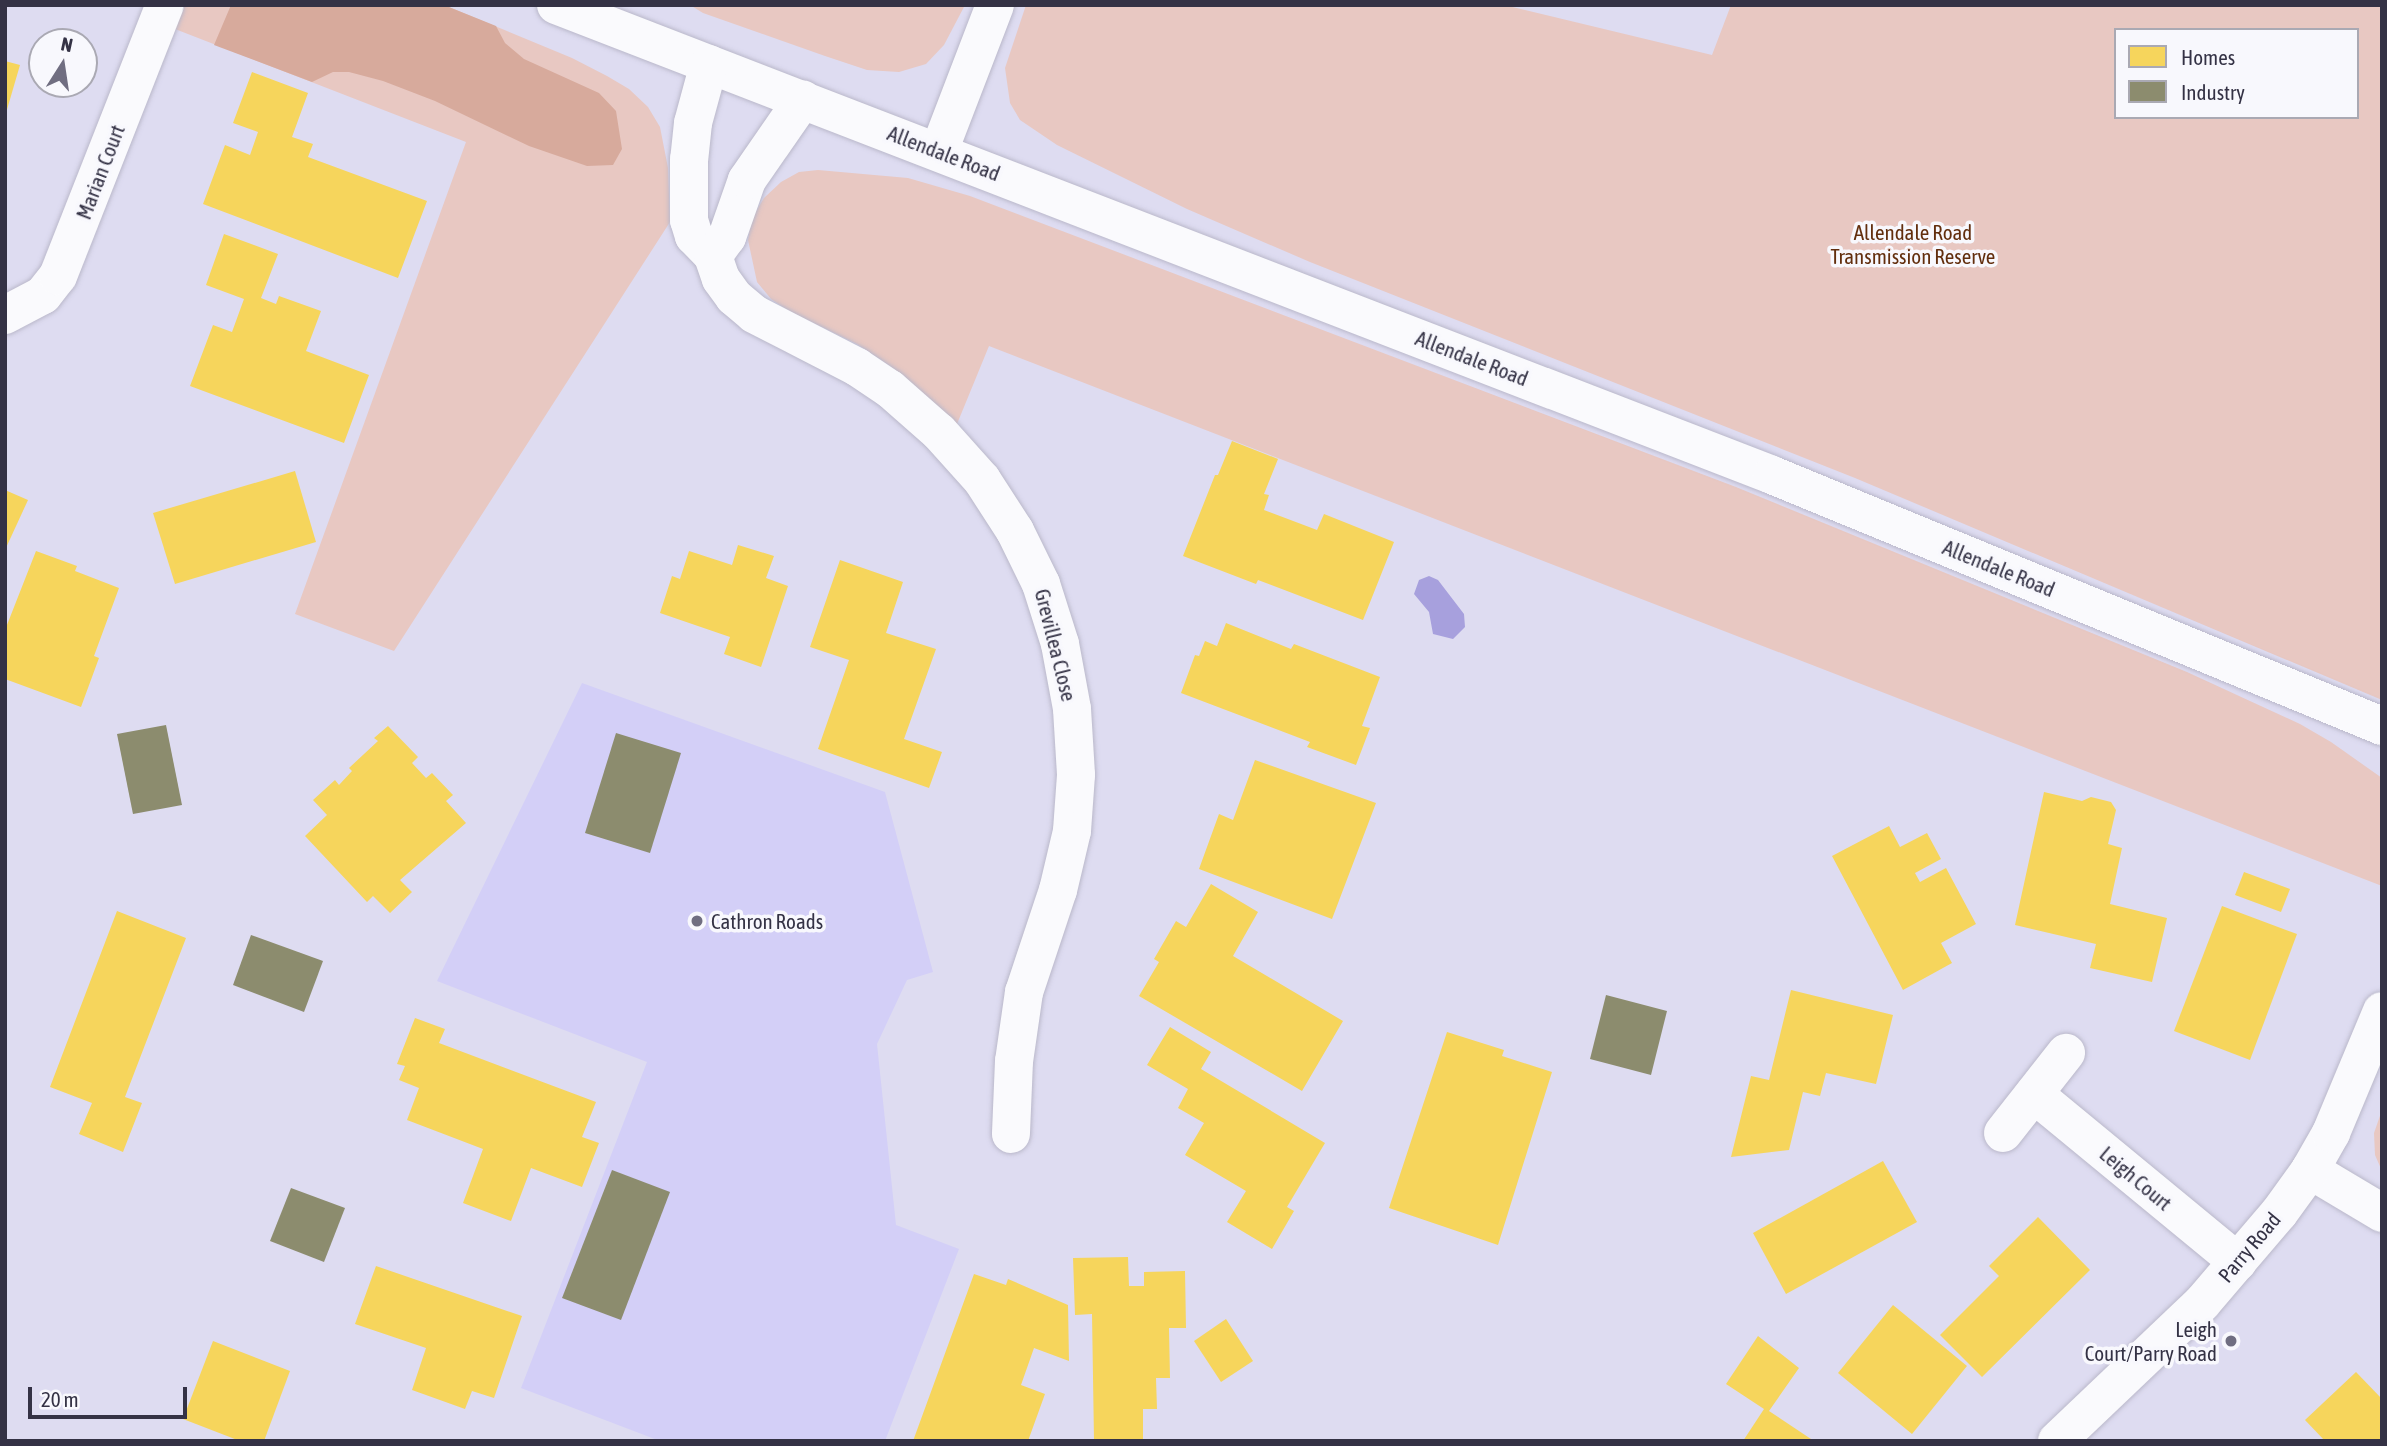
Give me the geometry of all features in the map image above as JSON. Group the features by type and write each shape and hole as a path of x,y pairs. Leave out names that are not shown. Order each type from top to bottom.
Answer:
{"street":[{"name":"Marian Court","path":"5,315 43,295 58,276 165,5"},
{"name":"Allendale Road","path":"556,5 1772,475 2382,726"},
{"path":"939,151 995,5"},
{"name":"Grevillea Close","path":"709,64 694,122 688,191 694,236 713,256 721,279 734,298 754,314 857,367 890,390 939,432 988,490 1015,531 1041,584 1060,644 1070,696 1076,775 1072,831 1058,890 1024,992 1018,1028 1012,1134"},
{"path":"713,256 727,237 747,180 803,99"},
{"name":"Parry Road","path":"2057,1441 2147,1357 2238,1262 2310,1170 2350,1092 2382,1011"},
{"path":"2003,1133 2066,1053"},
{"name":"Leigh Court","path":"2034,1094 2238,1262"},
{"path":"2310,1170 2382,1213"}],"shaded area":[{"path":"231,5 444,5 496,26 505,43 524,59 599,93 616,111 622,149 613,165 587,166 529,146 435,101 383,81 349,72 333,72 312,82 214,45"},
{"path":"1429,576 1438,580 1464,614 1465,627 1453,639 1433,634 1429,612 1414,594 1419,580"},
{"path":"582,683 885,792 933,972 907,980 877,1044 896,1225 959,1249 885,1441 660,1441 521,1388 647,1062 437,981"}],"green space":[{"path":"185,5 444,5 572,58 607,76 629,89 648,107 660,127 668,168 670,222 394,651 295,614 466,142 175,29"},
{"path":"690,5 965,5 944,45 926,64 899,72 867,70 703,13"},
{"name":"Allendale Road Transmission Reserve","path":"1026,5 1504,5 1712,55 1731,5 2382,5 2382,700 1855,478 1310,262 1187,209 1057,145 1020,120 1010,103 1005,68"},
{"path":"818,170 908,178 970,196 1736,487 2187,672 2300,724 2382,778 2382,886 989,346 957,424 890,366 857,344 789,311 771,299 757,282 748,240 752,218 764,198 781,182 799,172"},
{"path":"2382,1110 2382,1171 2375,1155 2374,1133"}],"building: Homes":[{"path":"5,61 20,65 6,113 5,113"},
{"path":"252,72 308,93 292,137 313,144 308,157 427,201 398,278 203,204 225,145 250,155 258,132 233,123"},
{"path":"224,234 278,254 261,298 276,304 279,296 321,311 306,351 369,375 344,443 190,386 213,325 232,332 244,299 206,285"},
{"path":"1232,441 1278,459 1264,494 1269,495 1264,510 1317,530 1324,514 1394,542 1363,620 1258,580 1256,584 1183,556 1215,475 1218,475"},
{"path":"295,471 316,542 175,584 153,513"},
{"path":"5,490 28,500 5,550"},
{"path":"738,545 774,556 766,578 788,586 761,667 724,654 730,637 660,613 672,576 680,579 689,551 732,565"},
{"path":"36,551 77,566 75,571 119,588 94,656 99,658 81,707 5,679 5,630"},
{"path":"840,560 903,582 886,633 936,649 904,739 942,752 929,788 818,749 849,660 810,647"},
{"path":"1226,623 1291,649 1294,644 1380,677 1362,726 1370,728 1356,765 1307,747 1310,742 1181,693 1195,655 1199,656 1205,641 1217,646"},
{"path":"388,726 418,757 412,763 426,778 432,773 453,795 446,801 466,823 400,880 412,892 390,913 373,896 367,902 305,836 327,815 313,800 335,780 339,785 352,771 349,768 378,741 374,738"},
{"path":"1255,760 1376,803 1332,919 1199,869 1219,814 1233,820"},
{"path":"2044,792 2082,801 2091,797 2111,802 2116,810 2108,844 2122,848 2110,904 2167,918 2152,982 2090,968 2096,944 2015,925"},
{"path":"1889,826 1900,847 1927,833 1941,859 1915,873 1920,882 1946,868 1976,924 1941,943 1952,963 1903,990 1832,856"},
{"path":"2244,872 2290,889 2281,912 2235,895"},
{"path":"1211,884 1258,912 1233,956 1343,1021 1302,1091 1139,996 1159,962 1154,959 1176,921 1186,927"},
{"path":"2222,906 2297,934 2250,1060 2174,1031"},
{"path":"117,911 186,938 125,1097 142,1103 123,1152 79,1134 92,1103 50,1087"},
{"path":"1791,990 1893,1015 1876,1084 1826,1073 1820,1096 1803,1092 1789,1150 1731,1157 1751,1076 1769,1080"},
{"path":"415,1018 445,1029 439,1043 596,1102 582,1137 599,1143 582,1187 531,1168 511,1221 463,1203 483,1149 407,1120 419,1088 399,1080 405,1066 397,1064"},
{"path":"1170,1027 1211,1052 1201,1069 1325,1143 1287,1207 1294,1211 1272,1249 1227,1222 1246,1191 1185,1155 1204,1123 1178,1108 1188,1089 1147,1065"},
{"path":"1447,1032 1504,1050 1502,1056 1552,1072 1498,1245 1389,1208"},
{"path":"1883,1161 1917,1222 1786,1294 1753,1233"},
{"path":"2038,1217 2090,1270 1982,1377 1940,1335 1999,1276 1989,1266"},
{"path":"1128,1257 1129,1286 1144,1286 1144,1272 1185,1271 1186,1328 1169,1328 1170,1378 1156,1378 1157,1409 1143,1409 1143,1441 1094,1441 1092,1314 1075,1315 1073,1258"},
{"path":"376,1266 522,1316 494,1398 472,1391 465,1409 412,1390 426,1348 355,1324"},
{"path":"974,1274 1006,1285 1008,1279 1068,1305 1069,1361 1034,1348 1021,1385 1045,1394 1028,1441 913,1441"},
{"path":"1893,1305 1967,1366 1912,1434 1838,1373"},
{"path":"1226,1319 1253,1361 1221,1382 1194,1341"},
{"path":"1758,1336 1799,1368 1769,1411 1814,1441 1743,1441 1764,1409 1726,1384"},
{"path":"213,1341 290,1371 264,1441 240,1441 183,1419"},
{"path":"2356,1372 2382,1399 2382,1441 2325,1441 2305,1420"}],"building: Industry":[{"path":"166,725 182,805 133,814 117,734"},
{"path":"616,733 681,753 650,853 585,833"},
{"path":"251,935 323,961 304,1012 233,985"},
{"path":"1606,995 1667,1011 1651,1075 1590,1059"},
{"path":"612,1170 670,1192 621,1320 562,1298"},
{"path":"291,1188 345,1208 324,1262 270,1241"}],"place":[{"name":"Cathron Roads","path":"697,921"},
{"name":"Leigh Court/Parry Road","path":"2231,1341"}]}
